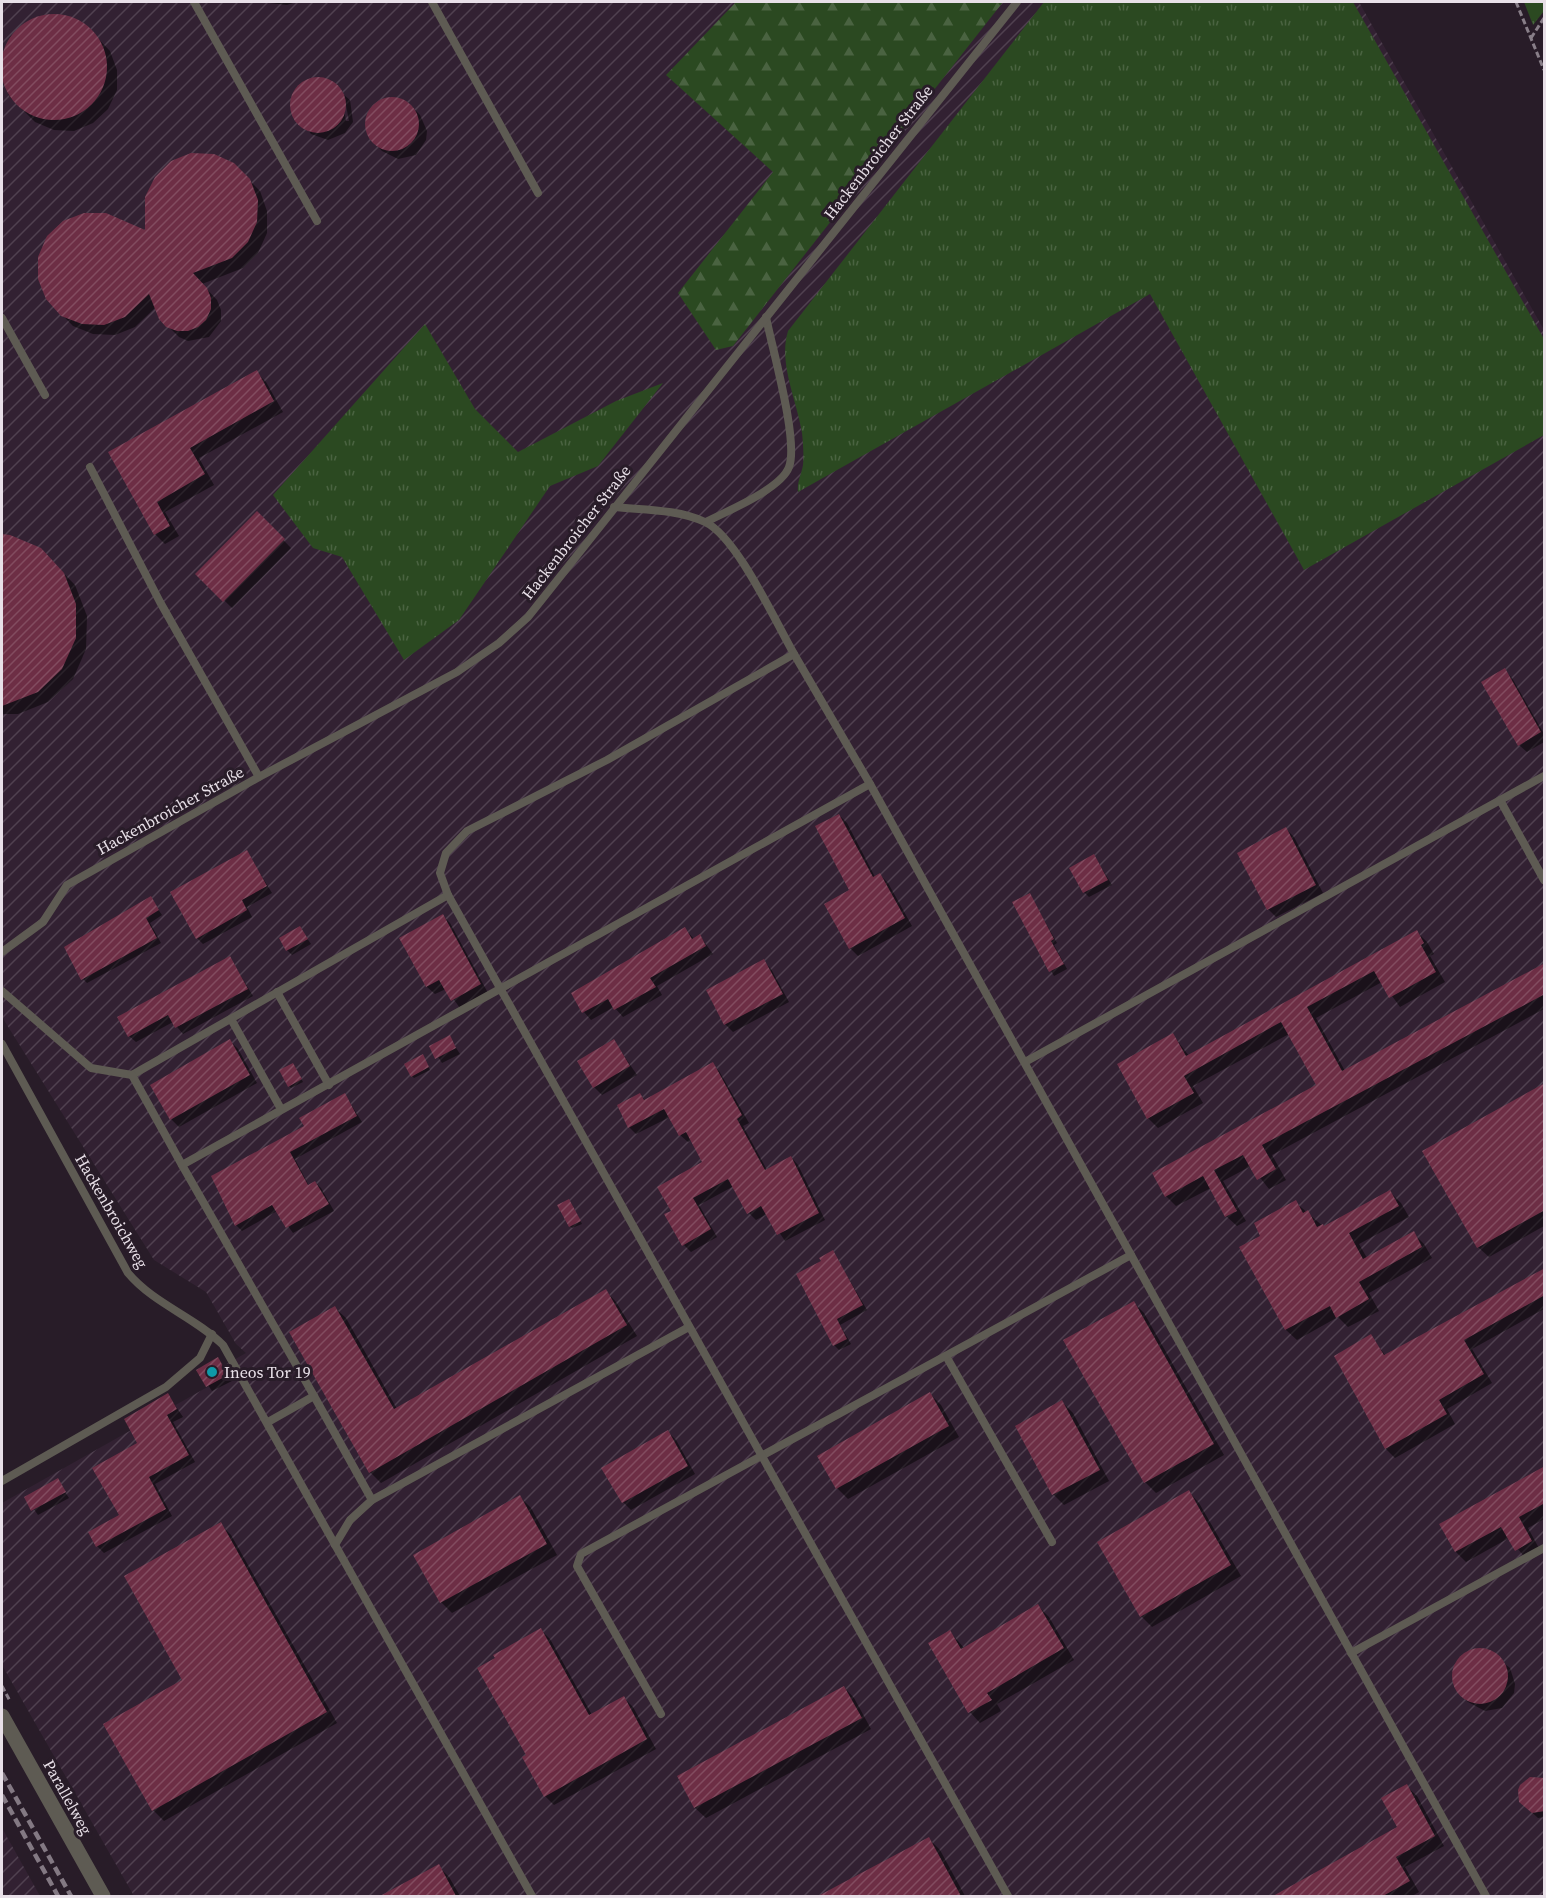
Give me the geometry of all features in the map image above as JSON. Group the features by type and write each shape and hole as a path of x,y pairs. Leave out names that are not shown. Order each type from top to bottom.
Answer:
{"street":[{"name":"Parallelweg","path":"2,1716 103,1896"}],"lane":[{"path":"194,2 317,221"},
{"path":"432,2 538,193"},
{"name":"Hackenbroicher Straße","path":"2,952 43,922 68,885 259,777 457,672 499,643 528,617 555,586 614,507 1017,2"},
{"path":"706,522 771,487 789,468 792,444 766,317"},
{"path":"2,318 45,395"},
{"path":"90,467 160,602 259,777"},
{"path":"614,507 678,514 706,522 728,540 870,784 1486,1896"},
{"path":"794,654 607,760 467,831 446,853 440,873 448,895 1008,1896"},
{"path":"1025,1062 1545,776"},
{"path":"182,1165 870,784"},
{"path":"1500,800 1545,880"},
{"path":"2,991 91,1068 132,1075 448,895"},
{"path":"277,992 329,1085"},
{"path":"231,1019 282,1109"},
{"name":"Hackenbroichweg","path":"2,1044 128,1273 138,1285 212,1334 224,1346 532,1896"},
{"path":"132,1075 372,1500"},
{"path":"661,1714 577,1566 581,1554 1131,1255"},
{"path":"335,1545 350,1520 372,1500 689,1327"},
{"path":"2,1481 166,1387 200,1358 212,1334"},
{"path":"946,1356 1052,1542"},
{"path":"268,1422 314,1396"},
{"path":"1351,1653 1545,1548"}],"path":[{"path":"1516,2 1545,70"},
{"path":"1531,38 1545,18"}],"shaded area":[{"path":"2,2 1359,2 1544,330 1544,1896 134,1896 2,1665 2,1503 227,1376 223,1366 246,1353 236,1344 206,1292 154,1260 2,1017"},
{"path":"2,1828 40,1896 2,1896"}],"green space":[{"path":"736,2 1003,2 733,346 716,350 678,293 773,172 666,75"},
{"path":"1044,2 1353,2 1544,339 1544,435 1304,570 1150,294 798,492 803,465 803,445 800,421 789,382 785,356 788,331"},
{"path":"1524,2 1544,2 1544,11 1533,25"},
{"path":"425,324 475,409 518,452 616,401 663,383 598,466 550,486 459,620 404,660 342,557 313,548 273,495"}],"building":[{"path":"54,14 74,18 92,29 103,47 107,67 103,87 92,105 74,116 54,120 34,116 16,105 5,87 1,67 5,47 16,29 34,18"},
{"path":"318,77 333,82 341,90 346,105 341,120 333,128 318,133 303,128 295,120 290,105 295,90 303,82"},
{"path":"387,97 397,97 407,101 415,109 419,124 415,139 407,147 397,151 387,151 377,147 369,139 365,129 365,119 369,109 377,101"},
{"path":"191,153 214,154 234,163 250,179 258,200 257,222 248,242 232,258 193,273 207,288 211,298 211,309 206,320 198,327 188,331 177,331 166,327 159,319 149,294 125,317 104,325 82,324 61,316 46,299 38,279 38,257 47,236 63,221 84,213 106,213 145,230 145,197 155,177 171,161"},
{"path":"257,370 274,401 190,448 205,474 157,502 170,526 154,535 108,452"},
{"path":"257,511 285,539 223,602 195,574"},
{"path":"2,534 41,548 64,573 76,604 76,638 62,669 38,692 2,706"},
{"path":"1505,668 1541,732 1518,746 1481,682"},
{"path":"839,814 873,877 880,873 905,918 849,949 824,904 849,890 815,826"},
{"path":"1286,827 1316,885 1267,910 1237,853"},
{"path":"247,850 267,886 242,900 247,910 196,939 170,892"},
{"path":"1094,854 1108,880 1083,893 1069,868"},
{"path":"1030,893 1064,964 1049,972 1012,902"},
{"path":"151,896 159,910 146,918 157,938 81,980 64,947"},
{"path":"443,914 481,984 451,1001 439,980 426,987 399,938"},
{"path":"300,926 308,939 286,951 279,938"},
{"path":"685,927 692,939 700,934 706,946 650,978 656,987 614,1010 608,999 582,1013 571,993"},
{"path":"1417,930 1424,943 1421,945 1436,972 1389,998 1374,971 1307,1007 1342,1071 1545,963 1545,994 1262,1145 1276,1169 1257,1180 1243,1155 1214,1170 1237,1211 1225,1217 1203,1176 1165,1197 1152,1173 1316,1085 1281,1022 1184,1076 1194,1093 1147,1119 1117,1064 1173,1033 1186,1056"},
{"path":"230,956 248,989 175,1028 168,1015 128,1037 117,1017"},
{"path":"764,959 783,994 724,1025 706,990"},
{"path":"450,1035 456,1048 435,1059 429,1046"},
{"path":"230,1039 250,1075 170,1120 150,1085"},
{"path":"614,1039 630,1066 593,1088 577,1061"},
{"path":"423,1054 429,1067 411,1077 404,1064"},
{"path":"713,1062 742,1115 737,1119 765,1170 791,1156 819,1213 777,1235 761,1206 747,1214 728,1179 693,1198 711,1229 682,1246 664,1214 671,1211 657,1187 702,1162 686,1132 679,1136 664,1109 628,1128 617,1105 640,1093 644,1100"},
{"path":"293,1063 302,1079 288,1087 279,1070"},
{"path":"1545,1083 1545,1210 1477,1248 1422,1151"},
{"path":"345,1093 357,1116 290,1152 308,1185 315,1181 329,1204 286,1228 272,1205 235,1226 211,1176 304,1126 299,1118"},
{"path":"1390,1190 1399,1206 1349,1233 1363,1259 1414,1231 1422,1247 1359,1282 1369,1299 1336,1318 1330,1306 1285,1330 1239,1247 1260,1236 1254,1223 1296,1200 1303,1213 1308,1210 1317,1227 1323,1224 1324,1226"},
{"path":"569,1199 581,1221 569,1227 557,1205"},
{"path":"833,1250 863,1305 837,1319 847,1339 833,1346 796,1274 821,1261 819,1258"},
{"path":"1545,1268 1545,1295 1464,1340 1484,1374 1439,1400 1447,1414 1385,1449 1334,1356 1371,1334 1384,1355"},
{"path":"606,1289 627,1325 369,1473 289,1332 335,1306 394,1409"},
{"path":"1134,1301 1214,1444 1144,1483 1063,1340"},
{"name":"Ineos Tor 19","path":"218,1357 228,1375 206,1387 196,1370"},
{"path":"930,1392 949,1426 836,1489 817,1456"},
{"path":"168,1393 177,1409 167,1415 189,1455 149,1477 166,1509 96,1547 88,1532 119,1515 92,1468 137,1443 124,1419"},
{"path":"1062,1400 1100,1470 1052,1495 1015,1426"},
{"path":"668,1430 688,1466 622,1503 601,1468"},
{"path":"1545,1466 1545,1503 1519,1517 1532,1541 1515,1551 1501,1527 1455,1552 1439,1524"},
{"path":"58,1478 66,1492 31,1511 24,1497"},
{"path":"1189,1490 1231,1565 1140,1617 1097,1542"},
{"path":"520,1495 547,1544 440,1603 413,1555"},
{"path":"221,1522 327,1712 152,1811 103,1724 182,1680 124,1576"},
{"path":"1038,1604 1064,1648 987,1693 992,1700 968,1713 928,1643 950,1630 961,1649"},
{"path":"541,1628 589,1715 624,1696 647,1739 544,1797 522,1757 526,1755 477,1668 495,1658 493,1655"},
{"path":"1480,1648 1491,1650 1500,1656 1506,1665 1508,1676 1506,1687 1500,1696 1491,1702 1480,1704 1469,1702 1460,1696 1454,1687 1452,1676 1454,1665 1460,1656 1469,1650"},
{"path":"844,1686 862,1718 694,1808 677,1776"},
{"path":"1530,1777 1545,1778 1545,1811 1532,1813 1519,1802 1520,1785"},
{"path":"1407,1784 1435,1836 1396,1857 1410,1881 1383,1896 1273,1896 1397,1827 1381,1798"},
{"path":"929,1837 961,1896 818,1896"},
{"path":"439,1864 456,1896 380,1896"}],"railway":[{"path":"2,1773 71,1896"},
{"path":"2,1795 58,1896"}],"place":[{"name":"Ineos Tor 19","path":"212,1372"}]}
